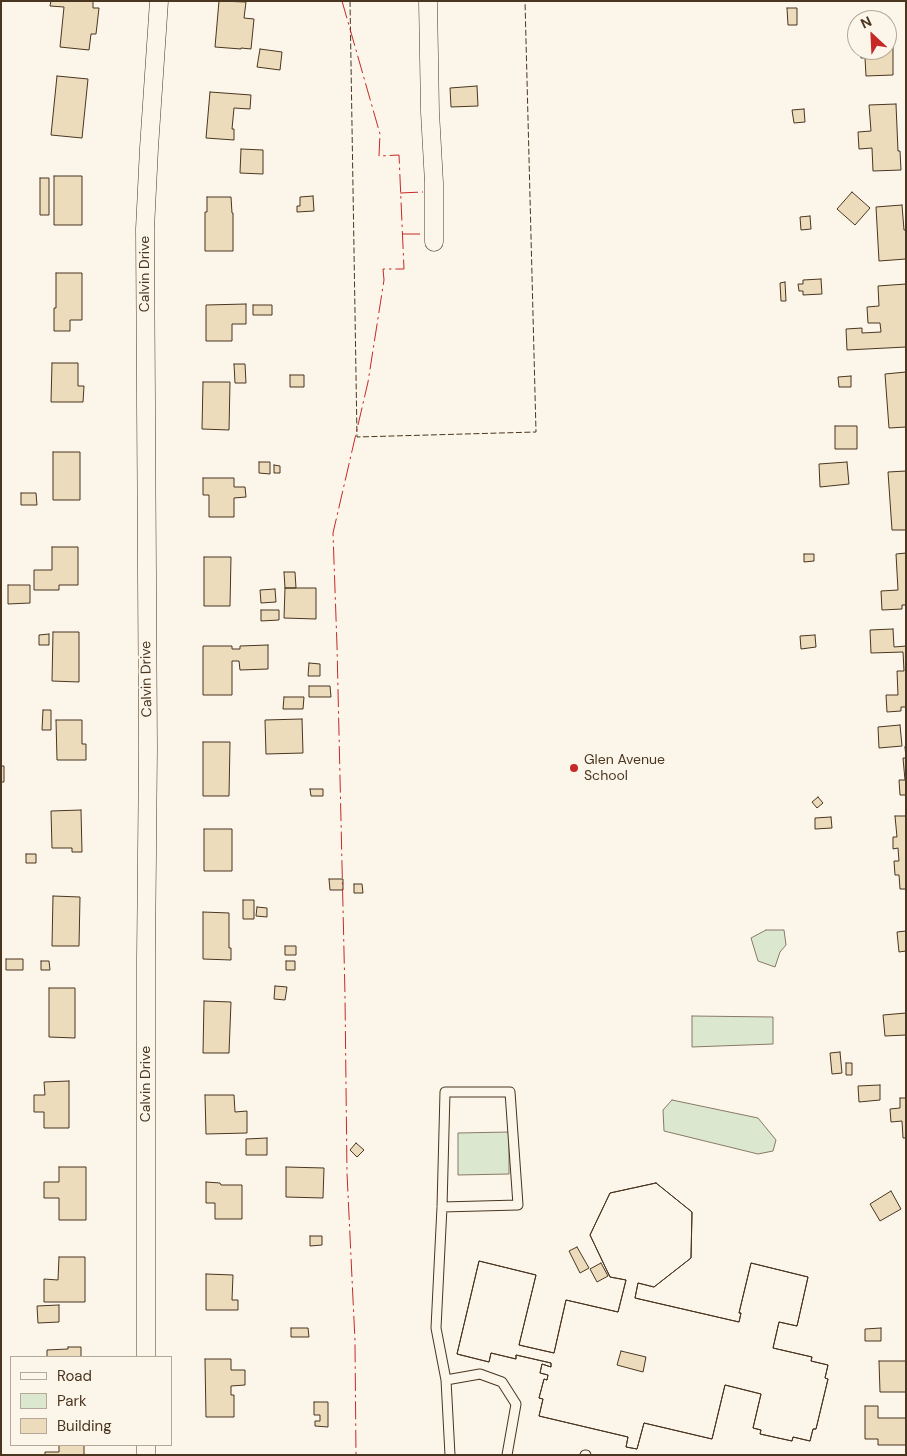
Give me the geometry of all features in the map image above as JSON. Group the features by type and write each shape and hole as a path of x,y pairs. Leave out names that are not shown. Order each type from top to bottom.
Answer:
{"street":[{"name":"Calvin Drive","path":"146,1356 148,749 145,229 148,148 159,1"},
{"path":"428,1 434,242"}],"lane":[{"path":"442,1207 518,1205 510,1092 444,1092 442,1207 436,1328 446,1380 450,1455"},
{"path":"446,1380 480,1374 502,1382 516,1404 507,1455"}],"green space":[{"path":"766,930 784,930 786,945 780,952 775,967 758,961 751,938"},
{"path":"692,1016 773,1017 773,1044 692,1047"},
{"path":"672,1100 758,1118 776,1140 773,1151 758,1154 664,1131 663,1110"},
{"path":"509,1132 509,1174 458,1175 458,1133"}],"building":[{"path":"51,1 93,1 93,8 99,8 96,34 91,34 89,50 60,47 64,7 50,6"},
{"path":"219,1 246,2 244,18 254,19 251,49 215,47"},
{"path":"787,8 797,8 797,25 788,25"},
{"path":"260,49 282,52 280,70 257,67"},
{"path":"865,60 893,60 893,75 866,76"},
{"path":"57,76 88,79 82,138 51,135"},
{"path":"477,86 478,106 451,107 450,88"},
{"path":"210,92 251,95 250,109 234,108 232,129 234,129 234,140 206,138"},
{"path":"896,104 898,151 900,151 901,170 873,171 872,148 859,149 858,132 871,131 869,105"},
{"path":"804,109 805,122 794,123 792,110"},
{"path":"241,149 263,150 263,174 240,173"},
{"path":"54,176 82,176 82,225 54,225"},
{"path":"40,178 49,178 49,215 40,215"},
{"path":"852,192 870,208 855,225 837,209"},
{"path":"313,196 314,211 297,212 297,206 300,206 300,197"},
{"path":"207,197 231,197 233,251 205,251"},
{"path":"902,205 904,230 906,230 906,259 879,261 876,207"},
{"path":"810,216 811,229 801,230 800,217"},
{"path":"56,273 82,273 82,320 70,320 70,331 54,331"},
{"path":"821,279 822,294 803,295 803,291 799,291 798,284 803,284 803,280"},
{"path":"785,282 786,301 781,301 780,283"},
{"path":"906,284 906,347 847,350 846,329 862,328 862,333 881,332 880,323 868,323 867,307 879,306 878,286"},
{"path":"246,304 246,324 232,324 232,341 206,341 206,305"},
{"path":"253,305 272,305 272,315 253,315"},
{"path":"52,363 78,363 78,386 84,386 83,402 51,402"},
{"path":"234,364 245,364 246,383 235,383"},
{"path":"906,372 906,427 889,428 885,374"},
{"path":"290,375 304,375 304,387 290,387"},
{"path":"851,376 851,387 839,387 838,377"},
{"path":"203,382 230,382 229,430 202,429"},
{"path":"835,426 857,426 857,449 835,449"},
{"path":"53,452 80,452 80,500 53,500"},
{"path":"259,462 270,462 270,474 259,473"},
{"path":"847,462 849,484 820,487 819,464"},
{"path":"274,465 280,466 280,473 274,473"},
{"path":"906,471 906,530 892,530 888,472"},
{"path":"203,478 234,478 234,487 245,487 246,497 234,498 234,517 209,517 209,495 203,495"},
{"path":"21,493 36,493 37,505 21,505"},
{"path":"52,547 78,547 78,585 59,585 59,590 34,590 34,570 52,570"},
{"path":"906,553 906,605 902,605 902,609 882,610 881,591 898,590 896,554"},
{"path":"804,554 814,554 814,561 804,562"},
{"path":"204,557 231,557 230,606 204,606"},
{"path":"284,572 295,572 296,588 285,588"},
{"path":"8,585 30,585 30,603 8,604"},
{"path":"285,588 316,588 316,619 284,618"},
{"path":"275,589 276,602 261,603 260,590"},
{"path":"261,610 279,610 279,620 261,621"},
{"path":"893,629 894,647 906,646 906,707 901,707 901,711 887,712 886,695 898,695 897,671 904,671 903,652 871,653 870,630"},
{"path":"53,632 79,632 79,682 52,681"},
{"path":"49,634 49,645 39,645 39,635"},
{"path":"815,635 816,647 801,649 800,636"},
{"path":"268,645 268,669 240,670 239,661 232,661 232,695 203,695 203,646 232,646 232,649 240,649 240,646"},
{"path":"309,663 320,664 320,676 308,676"},
{"path":"309,686 330,686 331,697 309,697"},
{"path":"284,697 304,697 303,709 283,709"},
{"path":"43,710 51,710 51,730 42,730"},
{"path":"302,719 303,753 266,754 265,720"},
{"path":"56,720 82,720 82,744 86,744 86,760 57,760"},
{"path":"900,725 902,746 879,748 878,727"},
{"path":"203,742 230,742 229,796 203,796"},
{"path":"903,758 906,758 906,795 900,795 899,780 905,780"},
{"path":"1,766 4,766 4,782 1,782"},
{"path":"310,789 323,789 323,796 311,796"},
{"path":"818,797 823,803 817,808 812,802"},
{"path":"81,810 82,852 72,852 72,848 52,848 51,811"},
{"path":"895,816 906,816 906,889 900,889 899,875 895,875 894,861 899,861 898,848 893,849 893,837 897,837"},
{"path":"831,817 832,828 815,829 815,818"},
{"path":"204,829 232,829 232,871 204,871"},
{"path":"26,854 36,854 36,863 26,863"},
{"path":"329,879 343,879 343,890 330,890"},
{"path":"354,884 362,884 363,893 354,893"},
{"path":"53,896 80,897 79,946 52,946"},
{"path":"243,900 254,900 254,919 243,919"},
{"path":"257,907 267,908 267,917 256,916"},
{"path":"203,912 229,913 231,960 203,959"},
{"path":"906,931 906,951 899,952 897,932"},
{"path":"285,946 296,946 296,955 285,955"},
{"path":"6,959 23,959 23,970 6,970"},
{"path":"41,961 49,961 50,970 41,970"},
{"path":"286,961 295,961 295,970 286,970"},
{"path":"275,986 287,987 285,1000 274,999"},
{"path":"49,988 75,988 75,1038 49,1037"},
{"path":"204,1001 231,1002 229,1053 203,1053"},
{"path":"906,1013 906,1035 885,1036 883,1015"},
{"path":"840,1052 842,1073 832,1074 830,1053"},
{"path":"846,1063 852,1063 852,1075 846,1075"},
{"path":"69,1081 69,1128 44,1128 44,1112 34,1112 34,1095 45,1095 44,1082"},
{"path":"880,1085 880,1100 859,1102 858,1086"},
{"path":"205,1095 234,1095 235,1112 247,1111 247,1133 206,1134"},
{"path":"900,1098 906,1098 906,1138 903,1138 902,1121 891,1122 890,1109 900,1108"},
{"path":"267,1138 267,1155 246,1155 246,1139"},
{"path":"356,1143 364,1150 357,1157 350,1150"},
{"path":"59,1167 86,1167 86,1220 59,1220 59,1198 44,1198 44,1182 59,1182"},
{"path":"286,1167 324,1168 323,1198 286,1197"},
{"path":"206,1182 220,1183 221,1185 242,1185 242,1219 215,1219 215,1203 206,1203"},
{"path":"656,1183 692,1212 691,1258 654,1287 638,1283 635,1298 739,1322 741,1313 739,1313 751,1263 808,1277 797,1326 779,1322 773,1348 812,1357 811,1361 828,1365 825,1378 828,1379 816,1429 813,1429 810,1441 793,1437 792,1441 760,1434 761,1430 753,1428 761,1394 725,1385 712,1439 644,1423 637,1449 626,1447 628,1437 539,1416 543,1399 539,1398 544,1379 547,1380 548,1375 540,1373 542,1364 551,1367 551,1363 516,1355 516,1359 491,1353 489,1362 457,1354 479,1261 536,1275 519,1345 554,1353 566,1300 618,1312 626,1280 610,1277 590,1235 610,1193","holes":["621,1351 646,1357 643,1372 617,1365"]},
{"path":"656,1183 692,1212 691,1258 654,1287 638,1283 635,1298 739,1322 741,1313 739,1313 751,1263 808,1277 797,1326 779,1322 773,1348 812,1357 811,1361 828,1365 825,1378 828,1379 816,1429 813,1429 810,1441 793,1437 792,1441 760,1434 761,1430 753,1428 761,1394 725,1385 712,1439 644,1423 637,1449 626,1447 628,1437 539,1416 543,1399 539,1398 544,1379 547,1380 548,1375 540,1373 542,1364 551,1367 551,1363 516,1355 516,1359 491,1353 489,1362 457,1354 479,1261 536,1275 519,1345 554,1353 566,1300 618,1312 626,1280 610,1277 590,1235 610,1193"},
{"path":"891,1191 901,1209 880,1221 870,1204"},
{"path":"310,1236 322,1236 322,1245 310,1246"},
{"path":"577,1247 589,1268 580,1273 569,1251"},
{"path":"59,1257 85,1257 85,1302 44,1302 44,1279 58,1280"},
{"path":"601,1263 608,1276 597,1282 590,1269"},
{"path":"206,1274 233,1275 232,1300 238,1300 238,1310 206,1310"},
{"path":"59,1305 59,1322 38,1323 37,1306"},
{"path":"291,1328 308,1328 309,1337 291,1337"},
{"path":"881,1328 881,1341 865,1341 865,1329"},
{"path":"68,1347 81,1347 81,1356 47,1356 47,1350 68,1349"},
{"path":"205,1359 231,1359 231,1370 245,1370 245,1385 231,1386 231,1395 234,1395 234,1417 206,1417"},
{"path":"879,1361 906,1361 906,1392 880,1392"},
{"path":"314,1402 328,1402 328,1427 315,1426 315,1421 320,1421 320,1415 314,1415"},
{"path":"865,1406 878,1406 878,1418 906,1418 906,1445 878,1445 878,1439 865,1439"},
{"path":"59,1446 84,1446 84,1455 45,1455 45,1452 59,1452"}],"fence":[{"path":"350,1 357,437 536,432 525,1"}],"power":[{"path":"342,1 380,134 379,156 399,155 404,269 383,269 384,280 368,382 333,533 345,995 347,1173 355,1341 356,1455"},
{"path":"400,193 423,192"},
{"path":"402,234 424,234"}],"place":[{"name":"Glen Avenue School","path":"574,768"}]}
